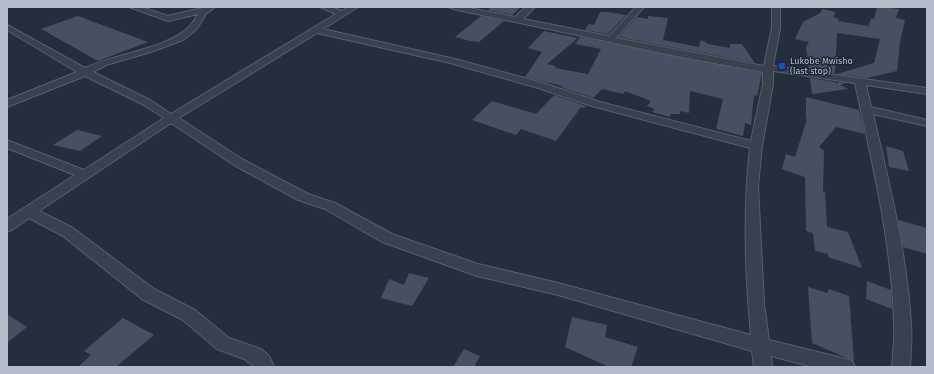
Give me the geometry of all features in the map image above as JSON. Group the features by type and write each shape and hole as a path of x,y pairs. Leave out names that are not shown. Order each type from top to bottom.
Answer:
{"street":[{"path":"133,7 165,19 174,19 196,24"},
{"path":"324,7 342,14"},
{"path":"7,226 86,176 172,118 354,7"},
{"path":"453,7 518,19 611,40 769,69 927,91"},
{"path":"518,19 531,7"},
{"path":"611,40 640,7"},
{"path":"764,367 756,304 752,186 756,146 768,84 776,28 776,7"},
{"path":"174,19 209,8"},
{"path":"7,104 85,72 102,63 148,50 176,40 187,34 209,8"},
{"path":"7,27 85,72 146,102 244,165 303,197 330,206 387,238 477,270 558,289 762,346 846,367"},
{"path":"315,30 452,61 539,85 596,104 756,146"},
{"path":"860,81 884,191 900,285 903,326 902,367"},
{"path":"867,109 927,123"},
{"path":"7,144 58,163 86,176"},
{"path":"29,212 68,232 148,294 190,316 202,327 228,345 257,357 265,367"}],"building":[{"path":"491,7 521,7 512,15 488,10"},
{"path":"877,7 899,9 896,18 905,20 900,42 897,71 867,78 837,74 874,63 880,39 837,33 835,73 809,70 806,47 809,42 795,39 803,22 820,13 822,9 836,12 833,17 839,19 838,21 868,26 867,30 871,19 874,19"},
{"path":"600,12 626,15 608,34 585,30 589,24 594,25"},
{"path":"78,16 148,42 98,61 41,29"},
{"path":"481,16 504,21 479,42 455,37"},
{"path":"648,16 668,18 663,40 699,47 701,40 708,44 730,48 730,44 742,44 755,63 619,37 637,17 648,19"},
{"path":"544,31 578,38 547,64 556,66 555,68 588,74 601,49 575,44 580,37 762,73 757,96 754,95 751,125 745,123 743,136 716,129 723,99 690,91 689,113 680,111 680,114 671,114 670,117 652,112 655,109 647,106 651,101 625,91 623,94 602,89 593,98 561,87 562,86 525,77 542,52 528,48"},
{"path":"810,78 835,82 838,84 838,82 846,83 840,85 848,89 812,94"},
{"path":"554,95 586,106 584,108 581,107 556,141 521,129 516,135 472,120 492,101 536,114"},
{"path":"806,97 859,110 865,134 836,127 819,147 824,151 823,191 825,192 827,227 848,232 862,268 828,257 828,254 815,251 813,233 806,231 805,177 782,169 786,154 795,157 807,119"},
{"path":"77,130 102,136 80,151 53,145"},
{"path":"886,146 903,151 909,171 889,167"},
{"path":"898,220 927,228 927,254 903,247"},
{"path":"409,273 429,278 412,306 381,298 389,279 404,285"},
{"path":"867,281 891,290 892,309 866,299"},
{"path":"808,287 827,293 829,289 849,296 854,361 812,343"},
{"path":"7,314 27,327 7,343"},
{"path":"572,317 607,325 605,337 638,347 631,367 609,367 565,347"},
{"path":"123,318 154,335 116,367 78,367 91,355 84,351"},
{"path":"464,349 480,356 474,367 453,367"}],"place":[{"name":"Lukobe Mwisho (last stop)","path":"782,66"}]}
